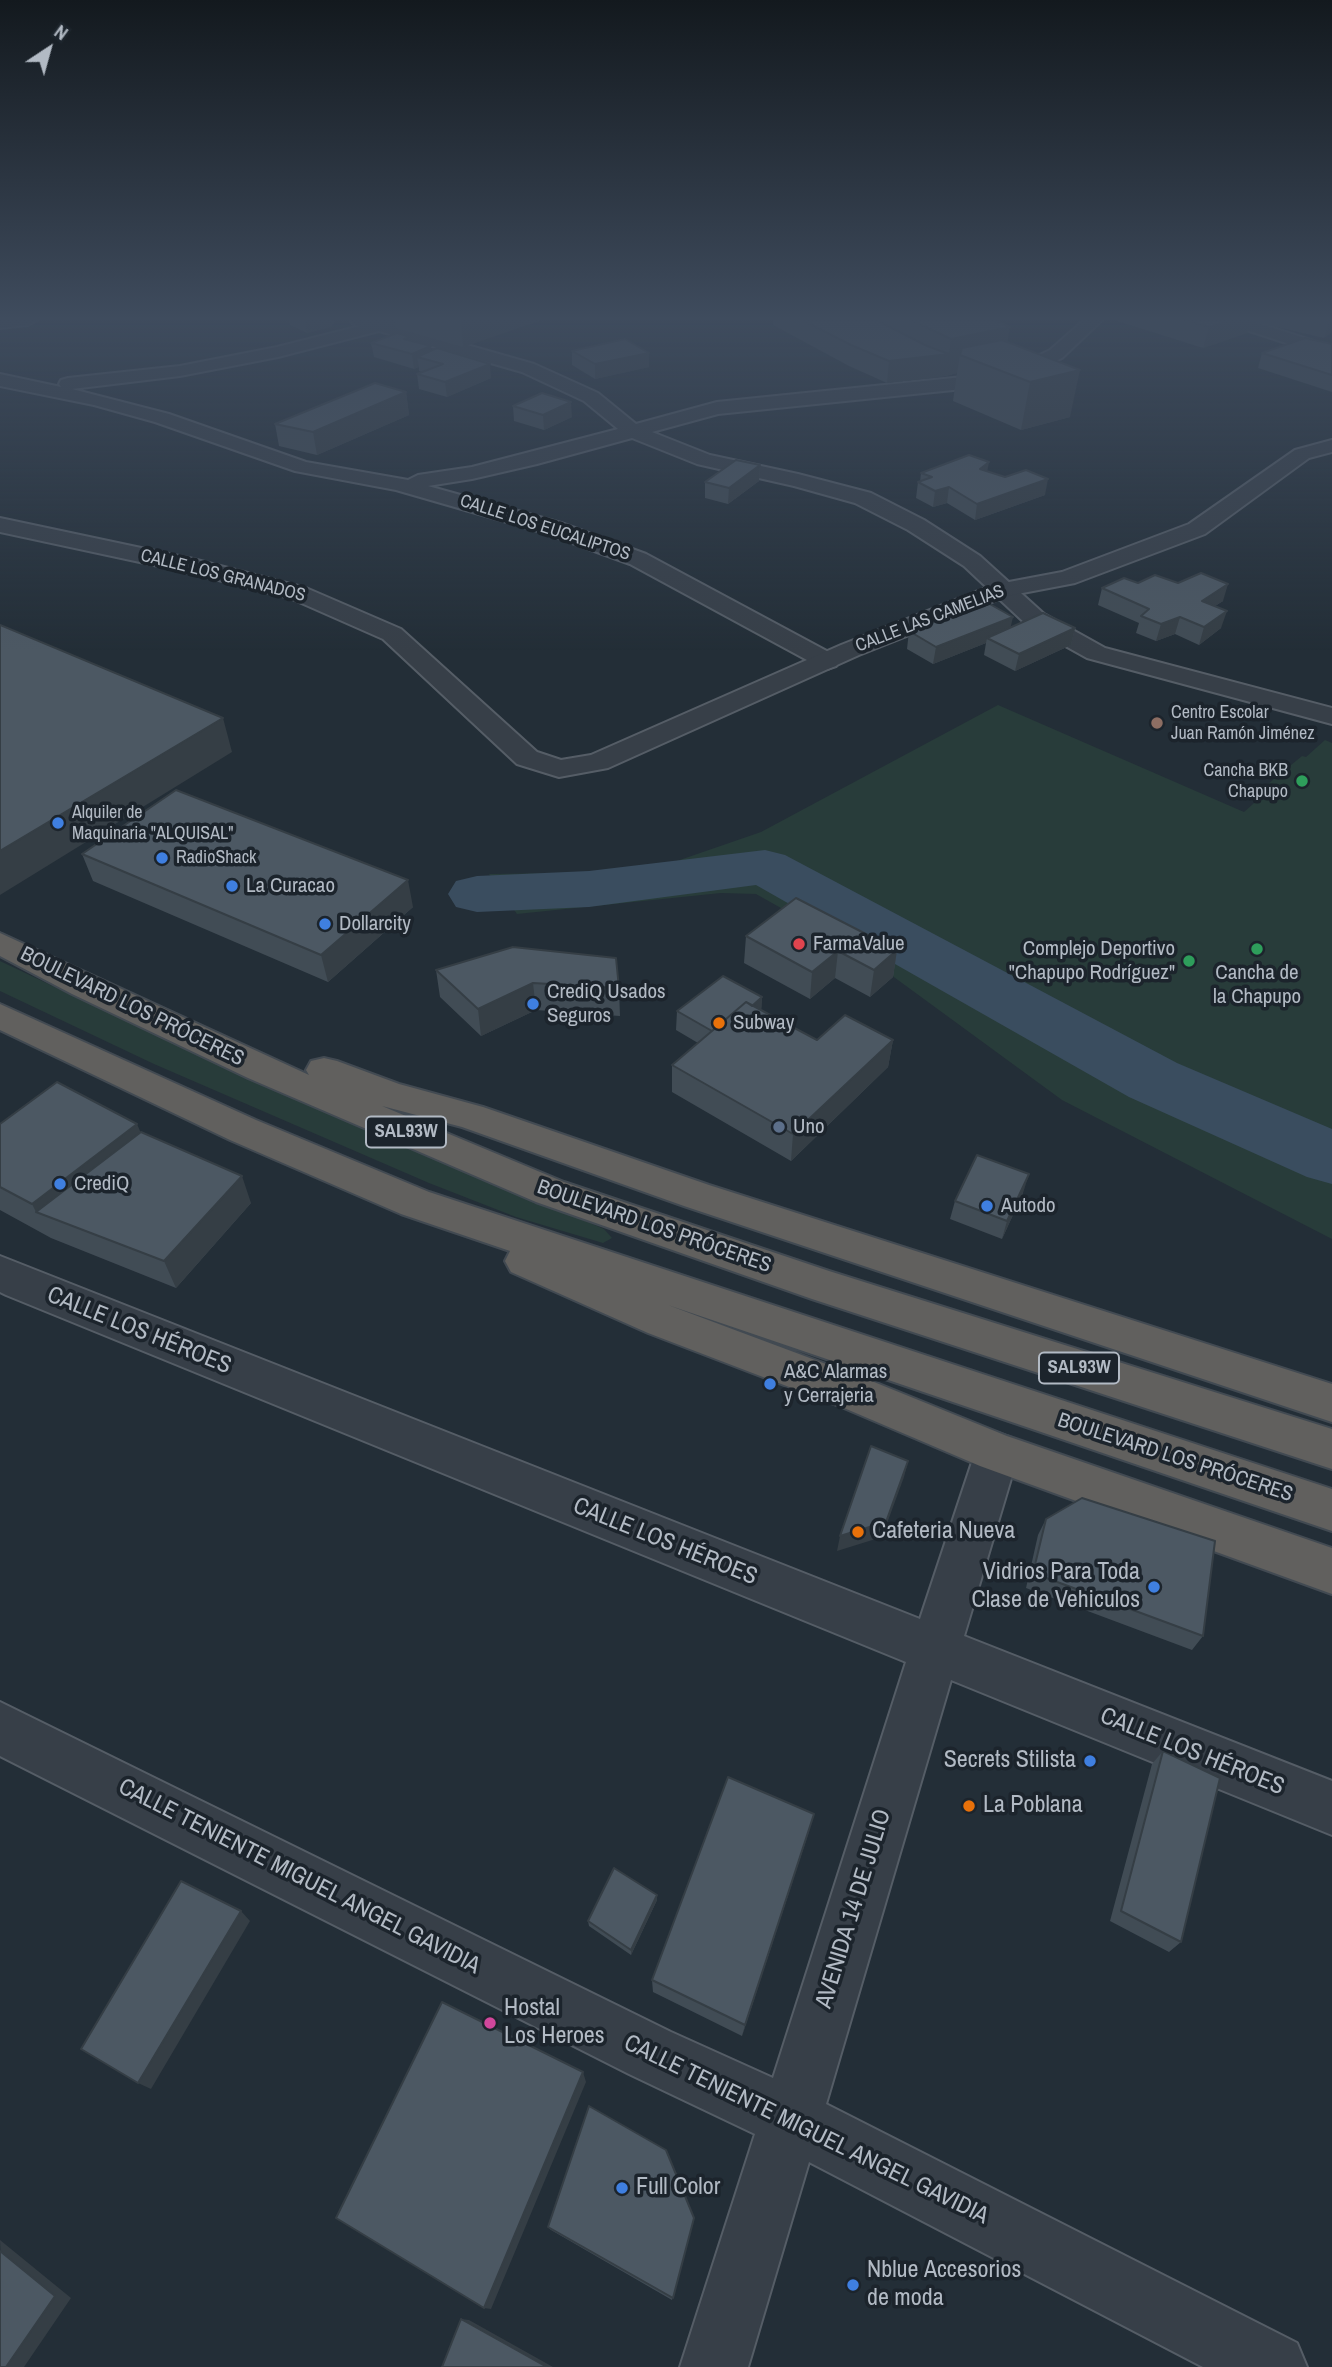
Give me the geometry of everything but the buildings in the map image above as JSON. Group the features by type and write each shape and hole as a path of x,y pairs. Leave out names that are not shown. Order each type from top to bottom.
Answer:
{"highway":[{"name":"BOULEVARD LOS PRÓCERES","path":"0,943 83,986 261,1069 537,1186 827,1287 1332,1449"},
{"path":"83,986 390,1094 470,1116 698,1196 1332,1403"},
{"name":"BOULEVARD LOS PRÓCERES","path":"0,1016 243,1130 415,1203 1332,1510"},
{"path":"415,1203 542,1270 663,1321 859,1395 996,1452 1332,1572"},
{"path":"827,1287 845,1242"}],"street":[{"name":"CALLE LOS EUCALIPTOS","path":"194,430 302,467 398,484 440,486 638,559 827,661"},
{"path":"440,486 632,431 704,460 863,498 916,524 972,561 1035,619 1097,653 1332,716"},
{"name":"CALLE LAS CAMELIAS","path":"559,769 598,762 827,661 1001,590 1067,578 1198,529 1302,454 1332,446"},
{"name":"CALLE LOS GRANADOS","path":"0,526 193,566 309,598 392,634 527,758 559,769"},
{"name":"CALLE LOS HÉROES","path":"0,1272 20,1283 1332,1808"},
{"name":"AVENIDA 14 DE JULIO","path":"714,2367 996,1452"},
{"name":"CALLE TENIENTE MIGUEL ANGEL GAVIDIA","path":"0,1728 650,2053 789,2118 1273,2367"}],"green space":[{"path":"998,705 1244,812 1262,796 1257,793 1302,756 1306,757 1325,740 1332,743 1332,1239 1062,1100 861,953 756,894 721,893 517,914 489,874 645,872 761,832"},
{"path":"0,961 196,1054 604,1229 612,1238 603,1243 516,1217 429,1183 154,1064 0,991"}],"waterway":[{"path":"477,894 589,889 765,867 1153,1080 1332,1158"}],"place":[{"name":"Centro Escolar Juan Ramón Jiménez","path":"1157,723"},
{"name":"Cancha BKB Chapupo","path":"1302,781"},
{"name":"Alquiler de Maquinaria \"ALQUISAL\"","path":"58,823"},
{"name":"RadioShack","path":"162,858"},
{"name":"La Curacao","path":"232,886"},
{"name":"Dollarcity","path":"325,924"},
{"name":"FarmaValue","path":"799,944"},
{"name":"Cancha de la Chapupo","path":"1257,949"},
{"name":"Complejo Deportivo \"Chapupo Rodríguez\"","path":"1189,961"},
{"name":"CrediQ Usados Seguros","path":"533,1004"},
{"name":"Subway","path":"719,1023"},
{"name":"Uno","path":"779,1127"},
{"name":"CrediQ","path":"60,1184"},
{"name":"Autodo","path":"987,1206"},
{"name":"A&C Alarmas y Cerrajeria","path":"770,1384"},
{"name":"Cafeteria Nueva","path":"858,1532"},
{"name":"Vidrios Para Toda Clase de Vehiculos","path":"1154,1587"},
{"name":"Secrets Stilista","path":"1090,1761"},
{"name":"La Poblana","path":"969,1806"},
{"name":"Hostal Los Heroes","path":"490,2023"},
{"name":"Full Color","path":"622,2188"},
{"name":"Nblue Accesorios de moda","path":"853,2285"}]}
